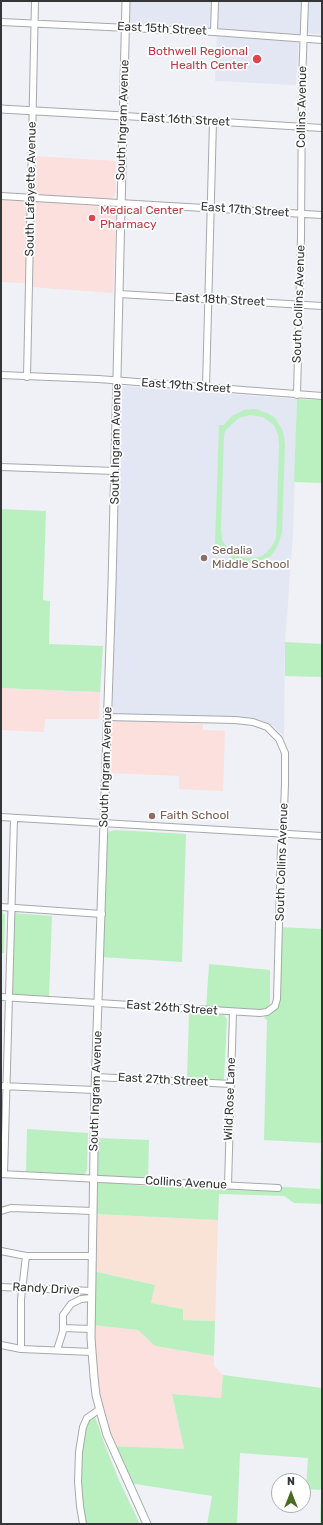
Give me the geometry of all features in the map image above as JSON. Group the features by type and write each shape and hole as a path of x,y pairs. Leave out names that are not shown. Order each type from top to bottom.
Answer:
{"main road":[{"name":"South Ingram Avenue","path":"126,1 118,381 105,823 95,1090 91,1329 96,1395 107,1435 147,1524"},
{"name":"East 16th Street","path":"1,109 124,116"}],"street":[{"name":"South Lafayette Avenue","path":"27,377 35,1"},
{"path":"214,32 215,1"},
{"name":"Collins Avenue","path":"301,214 305,1"},
{"name":"East 15th Street","path":"1,22 214,32 322,40"},
{"name":"East 16th Street","path":"124,116 322,128"},
{"path":"206,387 213,122"},
{"name":"East 17th Street","path":"1,196 322,215"},
{"name":"South Collins Avenue","path":"296,395 301,214"},
{"name":"East 18th Street","path":"119,294 322,306"},
{"name":"East 19th Street","path":"1,375 118,381 322,396"},
{"path":"1,467 115,471"},
{"name":"South Collins Avenue","path":"107,717 235,720 253,722 267,727 279,739 285,754 279,940"},
{"path":"1,817 322,836"},
{"path":"3,1174 4,1086 9,998 14,818"},
{"path":"1,907 102,914"},
{"name":"East 26th Street","path":"1,997 233,1012 268,1012 275,1006 277,999 279,940"},
{"name":"Wild Rose Lane","path":"228,1186 233,1012"},
{"name":"East 27th Street","path":"96,1077 231,1084"},
{"path":"4,1086 95,1090"},
{"name":"Collins Avenue","path":"3,1174 278,1188"},
{"path":"1,1211 12,1208 93,1211"},
{"path":"1,1251 26,1256 92,1256"},
{"path":"21,1349 22,1288 26,1256"},
{"name":"Randy Drive","path":"1,1287 92,1294"},
{"path":"57,1350 63,1328 63,1315 71,1304 92,1294"},
{"path":"63,1328 91,1329"},
{"path":"1,1346 21,1349 92,1352"},
{"path":"83,1524 78,1482 79,1452 86,1418 100,1409"}],"shaded area":[{"name":"Bothwell Regional Health Center","path":"129,1 322,1 322,34 299,33 296,85 215,81 217,29 132,24 128,20"},
{"path":"34,156 116,161 116,192 111,199 35,195 33,191"},
{"path":"1,200 111,205 115,208 113,293 31,287 23,283 1,282"},
{"name":"Sedalia Middle School","path":"122,386 297,399 293,535 285,642 284,737 274,727 259,719 112,714"},
{"path":"1,688 100,692 99,719 45,719 44,732 1,730"},
{"path":"110,720 203,724 203,730 225,731 223,791 179,789 179,776 108,773"},
{"path":"95,1214 218,1220 215,1321 183,1320 183,1309 151,1303 155,1285 93,1271"},
{"path":"92,1325 138,1330 155,1346 214,1356 214,1366 223,1375 221,1398 172,1394 184,1449 112,1446 99,1403"}],"green space":[{"path":"297,399 322,400 322,483 294,482"},
{"path":"256,409 275,418 283,431 285,444 282,532 278,545 271,556 256,562 248,563 241,563 233,559 220,546 215,545 219,425 224,425 232,416 244,410","holes":["250,415 263,417 274,425 278,435 279,446 276,538 272,546 262,556 250,558 239,557 229,550 222,540 221,529 224,436 225,431 239,418"]},
{"path":"1,509 46,511 43,600 50,601 49,644 103,646 100,692 1,688"},
{"path":"285,642 322,644 322,677 285,676"},
{"path":"116,830 186,834 182,962 101,957 106,835 110,831"},
{"path":"1,911 5,915 4,953 1,953"},
{"path":"12,913 52,916 49,997 9,995"},
{"path":"278,927 322,929 322,1204 294,1203 284,1196 219,1194 218,1220 95,1214 95,1188 97,1183 103,1182 146,1186 152,1184 269,1186 320,1189 321,1143 264,1140 267,1020 264,1018 273,1011 276,1001"},
{"path":"209,964 270,970 270,1003 267,1010 260,1013 206,1009"},
{"path":"189,1013 224,1015 227,1019 224,1079 221,1081 187,1079"},
{"path":"27,1129 88,1133 87,1170 85,1174 26,1173"},
{"path":"96,1138 149,1140 148,1179 99,1176 95,1172"},
{"path":"93,1271 155,1285 151,1303 183,1309 183,1320 215,1321 214,1356 155,1346 138,1330 92,1325"},
{"path":"223,1375 322,1388 322,1524 320,1524 321,1490 311,1489 311,1473 307,1473 308,1458 240,1453 237,1524 207,1524 212,1496 129,1483 112,1446 184,1449 172,1394 221,1398"},
{"path":"90,1417 95,1417 118,1478 140,1524 87,1524 84,1518 80,1498 83,1427"}],"place":[{"name":"Bothwell Regional Health Center","path":"257,59"},
{"name":"Medical Center Pharmacy","path":"92,218"},
{"name":"Sedalia Middle School","path":"204,558"},
{"name":"Faith School","path":"152,816"}]}
